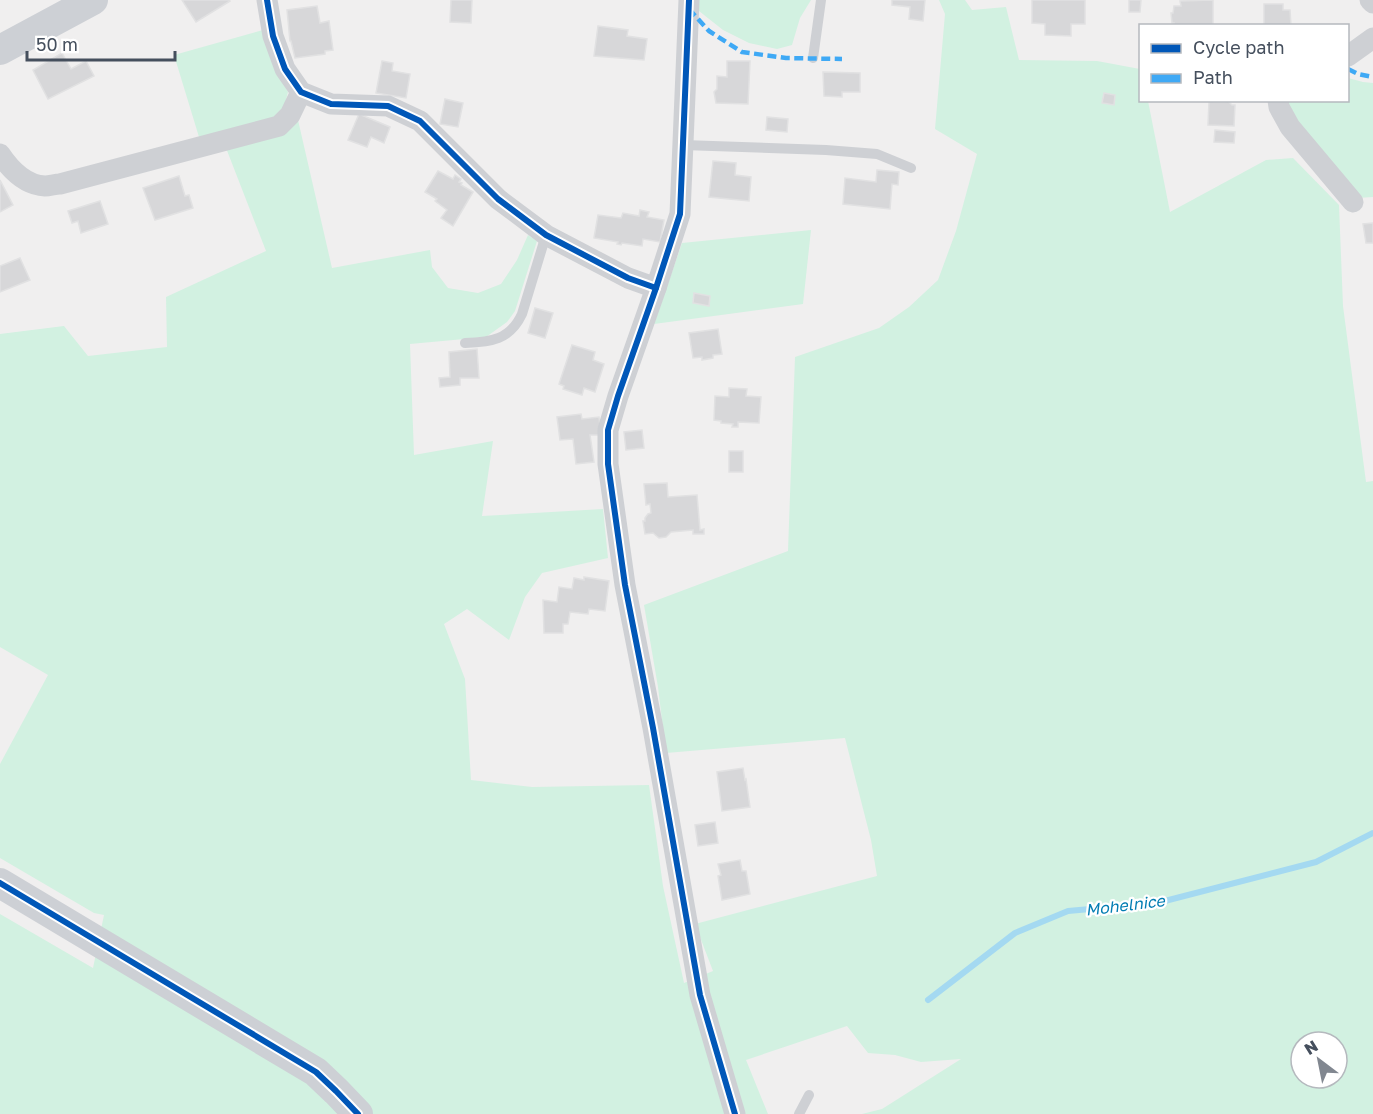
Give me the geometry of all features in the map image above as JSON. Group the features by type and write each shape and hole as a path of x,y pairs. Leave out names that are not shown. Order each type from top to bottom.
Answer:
{"street":[{"path":"0,50 93,0"},
{"path":"267,0 273,36 285,69 301,92 331,104 388,106 420,121 498,199 546,235 628,278 656,288"},
{"path":"689,0 680,214 608,430 608,464 625,585 653,728 699,994 735,1114"},
{"path":"1349,55 1373,38"},
{"path":"0,154 10,169 29,181 43,186 60,184 279,126 290,115 301,92"},
{"path":"1278,102 1290,127 1353,202"},
{"path":"0,883 316,1072 358,1114"}],"lane":[{"path":"813,58 821,0"},
{"path":"683,145 877,154 911,168"},
{"path":"465,343 499,338 518,321 546,235"},
{"path":"799,1114 809,1095"}],"green space":[{"path":"698,0 811,0 800,18 792,45 777,49 749,43 723,30 699,11"},
{"path":"939,0 965,0 972,10 1006,7 1019,60 1097,61 1139,69 1139,102 1148,102 1170,212 1266,160 1293,158 1339,205 1343,306 1366,482 1373,481 1373,1114 862,1114 882,1109 961,1059 921,1062 895,1055 868,1053 847,1026 746,1060 768,1114 0,1114 0,914 93,968 104,915 94,913 0,858 0,764 48,675 0,647 0,334 64,326 88,356 167,347 166,297 266,251 226,148 298,120 332,268 430,250 432,267 448,288 478,293 501,284 517,260 528,235 537,241 515,311 507,322 486,337 410,344 414,455 493,441 482,516 603,509 608,558 542,573 525,597 509,640 467,609 444,624 465,679 471,780 532,787 649,785 663,886 684,983 713,971 695,924 877,876 871,840 845,738 666,753 644,605 788,551 795,357 879,328 909,307 938,280 956,231 977,154 935,129 945,14"},
{"path":"263,30 278,73 288,92 283,112 274,120 199,137 174,55"},
{"path":"1349,78 1373,83 1373,197 1357,198 1286,102 1349,102"},
{"path":"811,230 803,304 654,324 682,243"}],"building":[{"path":"182,0 229,0 230,1 196,22"},
{"path":"451,0 472,0 471,23 450,22"},
{"path":"892,0 925,0 923,21 909,19 910,7 892,5"},
{"path":"1032,0 1085,0 1085,24 1071,24 1071,36 1045,35 1045,24 1032,23"},
{"path":"1129,0 1141,0 1140,12 1129,12"},
{"path":"1213,0 1213,24 1172,23 1171,13 1173,13 1174,6 1181,6 1180,1"},
{"path":"1264,4 1283,4 1283,10 1290,10 1291,24 1264,24"},
{"path":"317,6 320,23 329,21 333,50 325,51 325,54 295,58 290,41 287,10"},
{"path":"598,26 628,30 627,36 647,39 644,60 594,56"},
{"path":"62,53 71,69 86,61 94,76 48,99 33,70"},
{"path":"382,61 393,63 392,71 410,74 406,98 376,93"},
{"path":"727,61 750,61 748,104 716,103 714,92 717,89 717,76 727,77"},
{"path":"823,72 860,73 860,92 842,92 842,97 824,96"},
{"path":"1104,93 1115,95 1114,105 1102,103"},
{"path":"445,99 463,103 458,127 440,124"},
{"path":"1209,102 1229,102 1235,105 1234,126 1208,125"},
{"path":"359,114 390,127 384,143 371,137 367,147 348,140"},
{"path":"767,117 788,119 787,132 766,130"},
{"path":"1215,130 1235,132 1234,143 1214,142"},
{"path":"713,161 736,163 735,175 751,177 749,201 709,197"},
{"path":"877,170 899,172 898,185 892,184 890,209 843,204 845,178 876,182"},
{"path":"438,171 453,179 455,175 461,179 459,182 462,183 461,185 473,192 453,226 441,218 447,210 435,201 437,199 425,192"},
{"path":"179,176 185,196 189,195 193,208 155,220 143,188"},
{"path":"0,180 13,205 0,212"},
{"path":"100,201 108,224 81,233 78,221 72,223 68,211"},
{"path":"640,210 649,212 647,217 664,220 660,242 643,239 642,246 622,243 621,245 617,244 618,242 594,238 598,215 621,218 623,213 639,216"},
{"path":"1373,223 1373,243 1366,243 1363,224"},
{"path":"20,258 30,280 0,292 0,266"},
{"path":"694,293 710,296 709,306 693,303"},
{"path":"535,308 553,313 545,338 528,333"},
{"path":"718,329 722,354 702,360 702,357 693,358 689,333"},
{"path":"572,345 595,352 593,360 604,364 595,392 584,388 582,395 563,389 564,386 559,384"},
{"path":"477,349 479,378 460,378 460,385 440,387 439,378 450,377 449,352"},
{"path":"729,388 747,389 746,396 761,397 759,423 738,422 738,427 732,427 733,424 714,420 715,396 729,397"},
{"path":"581,414 582,419 599,417 601,435 590,435 594,462 576,464 573,439 560,440 557,417"},
{"path":"642,430 644,448 626,450 624,432"},
{"path":"729,451 743,451 743,472 729,472"},
{"path":"667,483 668,497 697,495 700,530 704,529 704,534 693,534 693,530 671,532 666,537 659,538 653,533 645,534 643,521 651,513 650,504 646,505 644,484"},
{"path":"584,577 609,581 605,611 589,609 588,614 570,612 568,624 563,624 563,633 544,633 543,600 557,602 559,587 572,589 574,578 584,580"},
{"path":"743,768 750,807 722,811 717,772"},
{"path":"715,822 718,843 698,846 695,825"},
{"path":"740,860 742,871 746,871 750,894 722,900 718,864"}],"waterway":[{"name":"Mohelnice","path":"928,1000 1015,933 1068,911 1157,903 1316,862 1373,833"}],"marked path":[{"path":"689,9 709,31 742,52 786,58 842,59"},
{"path":"1349,70 1373,77"}],"cycle path":[{"path":"267,0 273,36 285,69 301,92 331,104 388,106 420,121 498,199 546,235 628,278 656,288"},
{"path":"689,0 680,214 608,430 608,464 625,585 653,728 700,995 735,1114"},
{"path":"0,883 316,1072 358,1114"}]}
